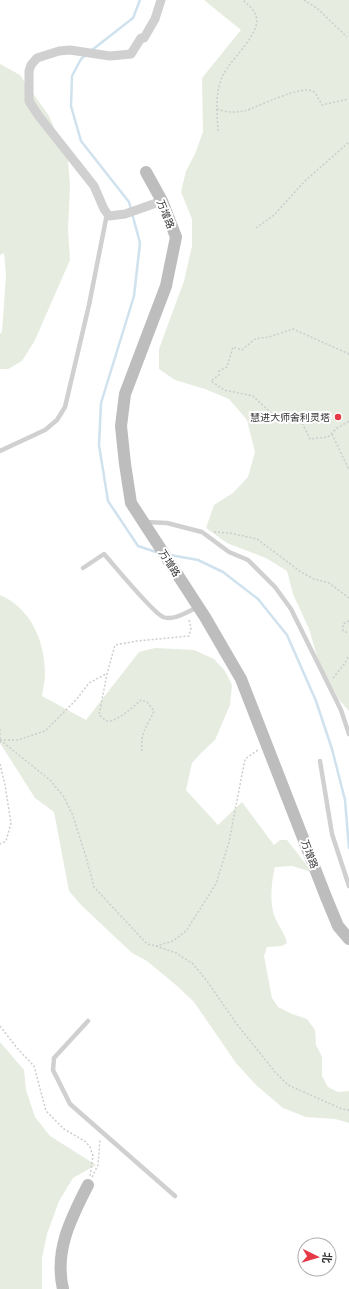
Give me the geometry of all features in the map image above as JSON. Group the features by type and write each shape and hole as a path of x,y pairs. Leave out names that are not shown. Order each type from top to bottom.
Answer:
{"street":[{"path":"162,0 155,19 144,38 141,38 131,54 118,56 70,50 59,51 37,58 31,65 29,71 29,101 38,115 94,186 104,210 109,216 125,214 162,201"},
{"name":"万增路","path":"146,172 162,201 176,237 166,286 125,394 121,426 124,464 131,503 170,564 193,609 241,679 338,926 349,939"},
{"path":"63,1289 61,1253 69,1223 88,1185"}],"lane":[{"path":"0,451 45,430 57,420 65,407 89,305 107,214"},
{"path":"144,522 167,523 202,532 229,552 248,560 275,587 291,609 341,710 349,734"},
{"path":"83,568 104,554 148,604 162,617 175,617 193,609"},
{"path":"320,761 332,834 349,886"},
{"path":"88,1021 54,1058 53,1070 70,1104 175,1196"}],"path":[{"path":"218,131 218,89 223,74 257,27 256,16 248,4 243,0"},
{"path":"304,0 318,9 347,37"},
{"path":"217,109 225,112 242,112 258,107 285,94 309,90 314,92 322,105 349,99"},
{"path":"256,228 274,215 305,181 349,142"},
{"path":"349,354 293,329 270,337 256,339 242,350 233,347 227,367 219,371 220,375 211,381 224,390 253,396 273,415 300,419 310,439 328,437 349,421"},
{"path":"332,434 349,470"},
{"path":"202,532 218,532 257,539 301,572 314,579 329,583 349,598"},
{"path":"142,751 142,733 154,711 147,702 141,700 112,721 106,720 99,715 107,674 115,645 137,641 189,636 193,609"},
{"path":"349,621 343,624 343,631 349,633"},
{"path":"328,684 345,663 349,655"},
{"path":"0,740 18,740 44,731 76,700 89,684 107,674"},
{"path":"0,729 0,744"},
{"path":"0,740 50,780 64,797 73,816 94,887 147,944 176,953 193,964 207,981 236,1023 275,1072 288,1085 342,1109 349,1110"},
{"path":"156,946 172,941 186,931 216,884 229,842 245,759 266,744"},
{"path":"0,764 11,823 6,841 0,844"},
{"path":"0,1026 17,1048 34,1066 46,1111 64,1129 86,1142 90,1147 93,1156 88,1185"},
{"path":"88,1185 98,1165 101,1130"}],"shaded area":[{"path":"204,0 349,0 349,711 339,700 319,663 309,629 293,594 287,571 266,558 227,543 206,528 214,505 233,493 248,477 255,452 247,420 229,399 205,389 175,380 159,369 159,349 184,281 192,246 192,219 181,192 186,171 195,154 203,132 202,78 241,30"},
{"path":"0,64 20,75 49,116 68,160 70,185 68,230 70,260 35,340 22,361 8,369 0,369 0,334 2,332 6,275 4,253 0,255"},
{"path":"0,595 20,608 28,617 39,638 45,674 42,696 86,720 139,652 155,648 194,650 214,659 225,671 232,685 230,705 215,740 192,763 186,790 218,825 242,802 274,845 280,840 287,840 312,872 292,866 275,867 272,880 272,908 287,943 282,946 267,947 264,956 272,998 278,1007 307,1019 315,1030 316,1045 322,1057 322,1076 328,1087 338,1092 349,1091 349,1123 335,1119 306,1117 283,1108 256,1085 236,1063 194,1002 147,961 132,953 81,905 69,891 54,812 35,798 0,743"},
{"path":"0,1042 24,1070 26,1090 35,1117 50,1136 96,1165 73,1178 59,1201 47,1234 42,1258 42,1289 0,1289"}],"waterway":[{"path":"92,50 133,18 140,0"},
{"path":"86,55 81,59 72,76 71,106 81,141 129,202 140,243 134,296 101,403 99,445 108,501 138,546 159,553"},
{"path":"170,555 198,560 223,572 258,599 287,635 316,701 332,749 345,800 349,848"}],"place":[{"name":"慧进大师舍利灵塔","path":"338,417"}]}
